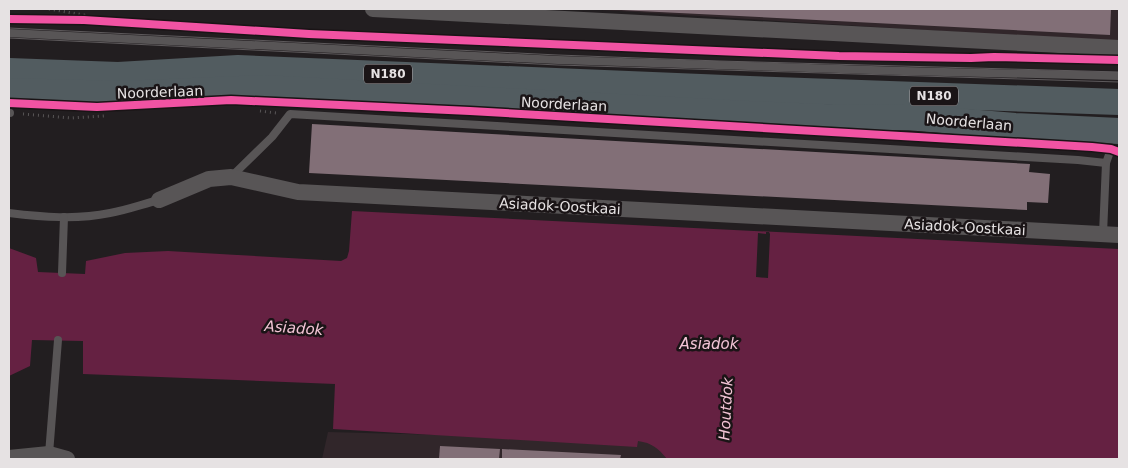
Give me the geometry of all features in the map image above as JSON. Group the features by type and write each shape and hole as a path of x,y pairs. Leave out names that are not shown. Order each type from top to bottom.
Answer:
{"main road":[{"name":"Noorderlaan","path":"15,92 118,75 238,68 1119,102"},
{"name":"Noorderlaan","path":"15,92 122,94 264,88 748,114 847,118 907,117 1016,126 1115,140"}],"street":[{"path":"373,9 1119,48"},
{"name":"Asiadok-Oostkaai","path":"160,200 209,178 231,177 298,192 1119,235"},
{"path":"9,458 49,454 67,459"}],"lane":[{"path":"9,33 558,60 1119,76"},
{"path":"231,177 272,137 290,114 1106,163"},
{"path":"1102,234 1106,163 1115,140"},
{"name":"Asiadok-Oostkaai","path":"9,213 64,217 109,213 160,200"},
{"path":"62,273 64,217"},
{"path":"49,454 58,340"}],"path":[{"path":"49,9 84,15 84,22"},
{"path":"66,20 93,21"}],"shaded area":[{"path":"586,9 1119,9 1119,42"},
{"path":"328,432 638,440 650,443 659,449 667,459 322,459"}],"water":[{"name":"Asiadok","path":"352,211 1119,249 1119,459 667,459 654,447 638,441 637,447 333,429 335,384 83,374 83,341 32,340 30,366 9,376 9,248 36,258 38,272 85,274 86,261 125,253 168,251 341,261 347,258 349,251"}],"pier":[{"path":"766,232 770,234 768,278 756,277 758,233 766,234"}],"building":[{"path":"621,9 1111,9 1110,35"},
{"path":"312,124 1030,164 1029,172 1050,174 1048,203 1027,202 1027,210 309,173"},
{"path":"440,446 500,449 499,459 439,459"},
{"path":"502,449 621,455 620,459 502,459"}],"tram line":[{"path":"9,28 558,55 1119,72"},
{"path":"9,38 558,65 1119,82"}],"cycle path":[{"path":"9,19 84,20 309,34 839,56 1119,60"},
{"path":"9,103 97,107 231,100 470,111 1092,147 1119,152"}],"water label":[{"name":"Houtdok","path":"726,409"}]}
